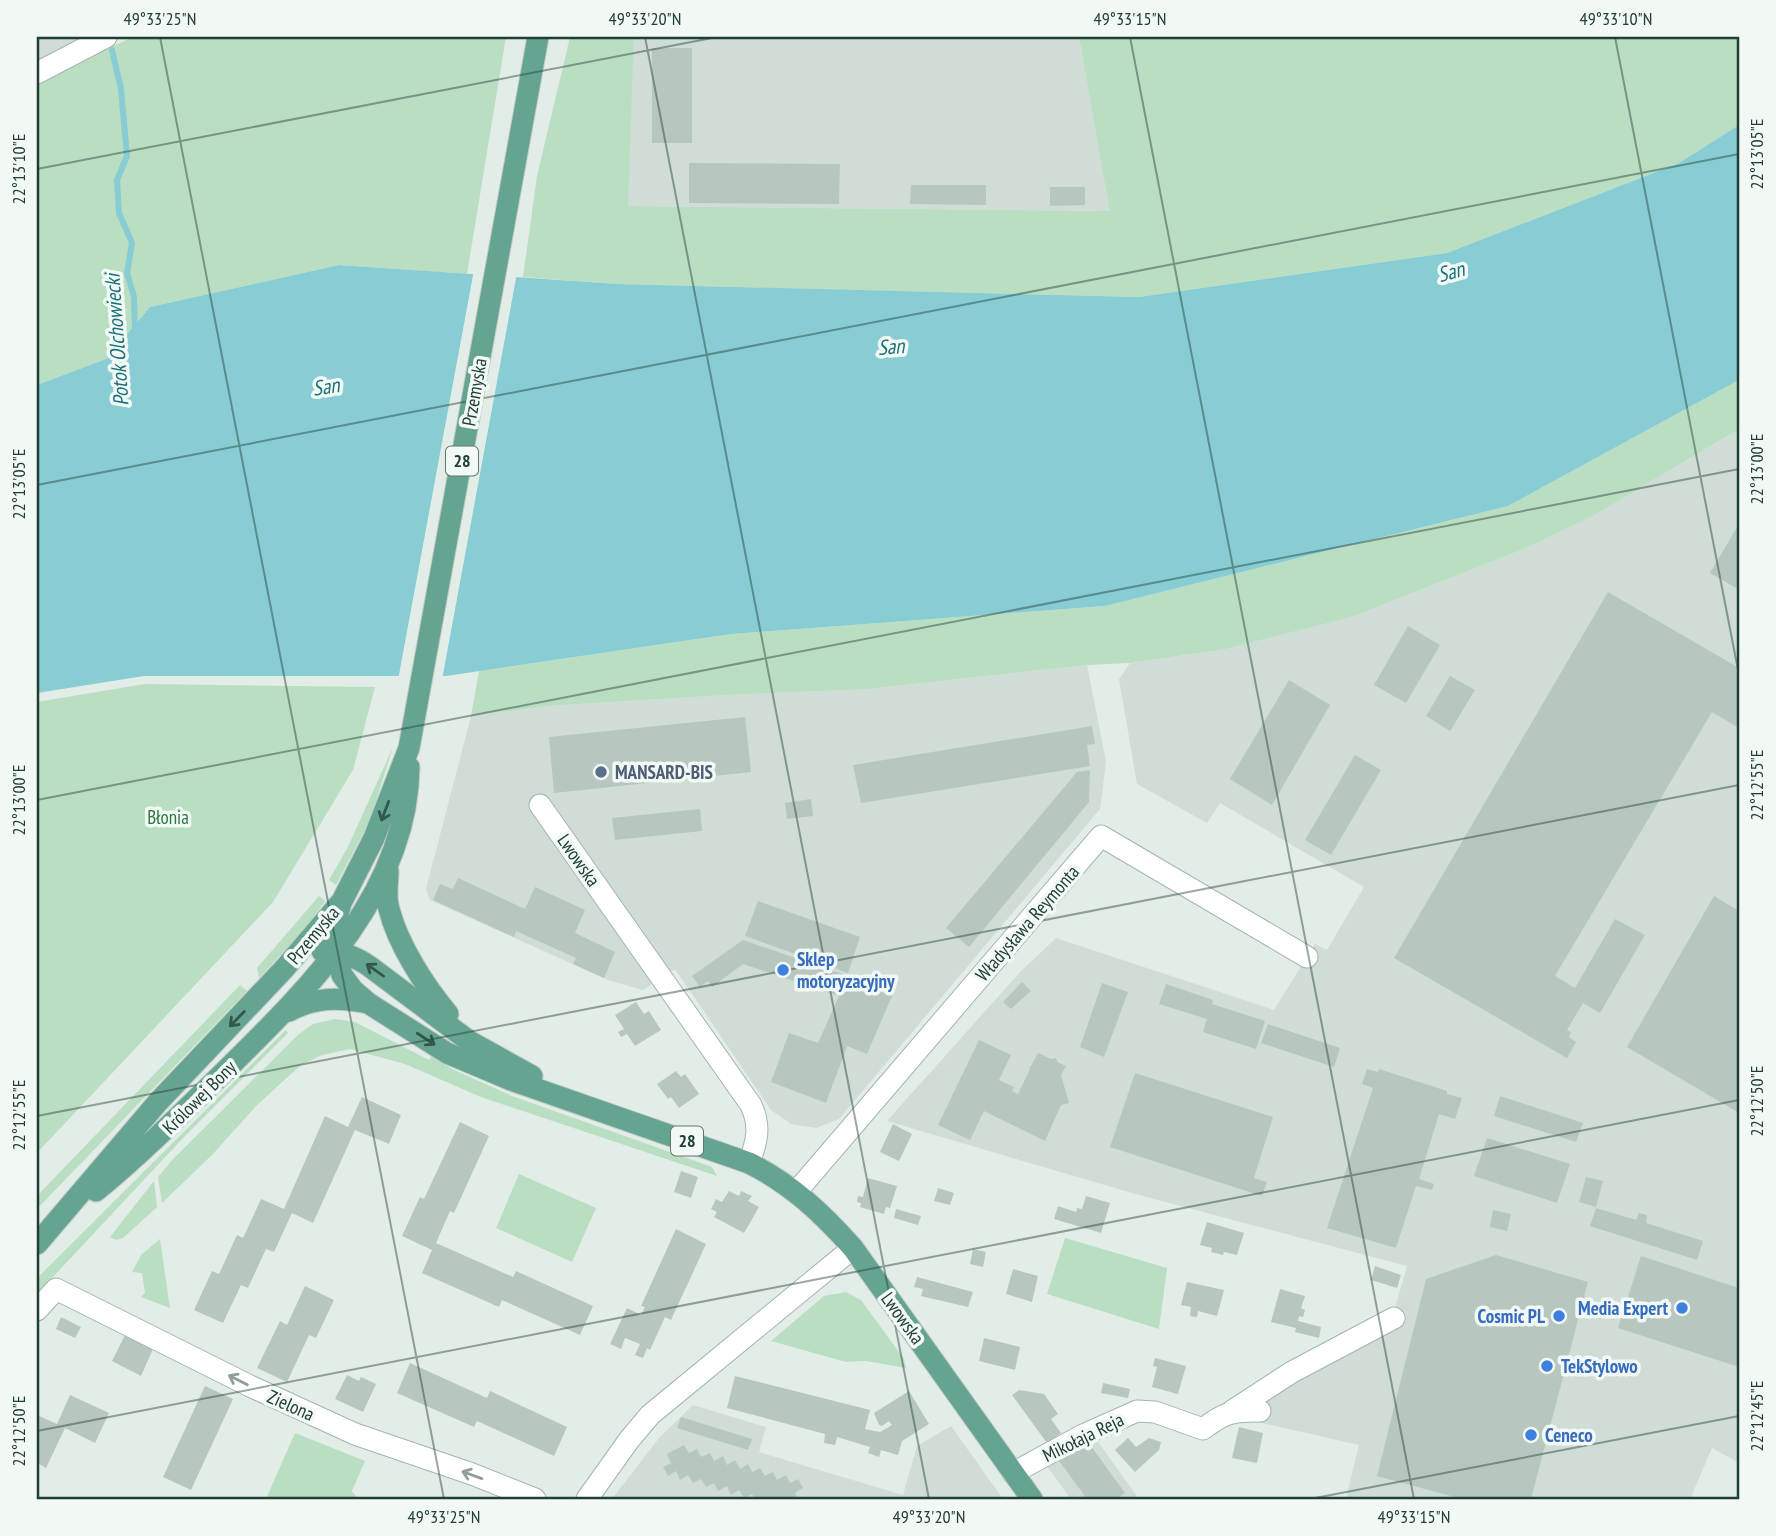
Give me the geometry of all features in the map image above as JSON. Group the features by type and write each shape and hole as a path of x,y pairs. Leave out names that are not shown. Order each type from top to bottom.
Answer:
{"main road":[{"name":"Przemyska","path":"335,951 362,915 388,867 400,828 409,785 411,738 538,37"},
{"name":"Przemyska","path":"284,969 342,901 374,838 411,738"},
{"name":"Lwowska","path":"388,867 388,908 407,950 429,990 469,1041"},
{"name":"Lwowska","path":"342,901 334,926 335,951 342,975 353,990 368,1003 447,1053 511,1080 749,1163 774,1175 797,1191 853,1248 1032,1499"},
{"name":"Lwowska","path":"335,951 352,955 469,1041 574,1100"},
{"path":"284,969 309,955 335,951"},
{"name":"Królowej Bony","path":"44,1236 146,1149 283,1015 335,951"},
{"name":"Królowej Bony","path":"44,1236 158,1102 284,969"},
{"name":"Lwowska","path":"283,1015 305,1004 324,999 352,999 368,1003"}],"street":[{"path":"37,73 106,37"},
{"name":"Lwowska","path":"540,805 751,1105 759,1131 749,1163"},
{"name":"Władysława Reymonta","path":"797,1191 1101,836 1307,957"},
{"path":"587,1499 650,1415 853,1248"},
{"name":"Zielona","path":"37,1310 56,1289 250,1386 355,1434 536,1499"},
{"name":"Mikołaja Reja","path":"1013,1473 1083,1435 1137,1411 1155,1412 1203,1429 1292,1372 1394,1318"},
{"path":"1232,1411 1259,1411"}],"shaded area":[{"path":"37,37 85,37 37,62"},
{"path":"634,37 1079,37 1111,211 627,206"},
{"path":"1739,429 1739,1463 1712,1448 1690,1499 1346,1499 1359,1445 1232,1416 1389,1329 1407,1266 1139,1195 887,1121 1020,972 1056,938 1274,1010 1315,944 1327,950 1364,887 1220,803 1207,823 1137,784 1119,679 1130,663 1226,649 1352,617 1524,549 1593,516"},
{"path":"1087,665 1106,762 1100,809 839,1119 816,1128 791,1124 771,1110 675,969 643,990 608,980 430,900 426,889 471,716 547,706 869,689"},
{"path":"693,1405 766,1427 759,1452 903,1495 917,1446 951,1426 1003,1499 612,1499 659,1438"},
{"path":"1094,1436 1136,1495 1135,1499 1071,1499 1043,1461"}],"green space":[{"path":"133,37 506,37 467,274 339,265 150,307 106,359 37,385 37,81"},
{"path":"570,37 634,37 628,206 1110,211 1079,37 1739,37 1739,125 1679,163 1447,253 1139,297 616,284 523,277 537,176"},
{"path":"1739,380 1739,429 1593,516 1524,549 1352,617 1226,649 1130,663 1087,665 869,689 547,706 471,716 479,671 731,634 1105,606 1508,506"},
{"name":"Błonia","path":"145,684 375,687 353,770 273,902 37,1153 37,702"},
{"path":"393,747 370,820 336,885 329,880 348,847"},
{"path":"319,896 325,901 304,930 259,978 257,968"},
{"path":"240,985 247,991 37,1209 37,1196"},
{"path":"335,1019 355,1022 429,1060 432,1056 452,1069 512,1096 712,1167 717,1176 481,1097 405,1064 350,1049 322,1055 301,1065 256,1106 213,1154 162,1203 158,1177 172,1160 299,1034 313,1024"},
{"path":"286,1030 288,1033 185,1136 37,1294 37,1278"},
{"path":"519,1174 596,1208 572,1262 496,1228"},
{"path":"154,1181 157,1207 123,1238 116,1240 110,1237"},
{"path":"1065,1238 1167,1268 1159,1329 1047,1294"},
{"path":"160,1239 170,1308 141,1297 145,1293 142,1273 132,1272 141,1255"},
{"path":"846,1292 861,1300 904,1359 906,1368 866,1361 846,1362 771,1341 824,1296"},
{"path":"295,1433 365,1461 352,1491 358,1499 266,1499"}],"water":[{"name":"San","path":"1739,125 1739,380 1508,506 1105,606 731,634 446,676 144,676 37,693 37,385 106,359 150,307 339,265 617,284 1139,297 1447,253 1679,163"}],"pier":[{"path":"474,270 517,273 442,680 398,680"}],"building":[{"path":"652,48 692,48 692,143 652,143"},
{"path":"689,163 840,164 839,204 689,203"},
{"path":"911,185 986,185 986,205 910,204"},
{"path":"1050,187 1085,187 1085,205 1050,206"},
{"path":"1739,524 1739,583 1736,588 1710,573"},
{"path":"1608,592 1739,668 1739,728 1712,712 1555,976 1575,988 1615,919 1645,935 1600,1013 1583,1003 1567,1030 1571,1032 1569,1037 1576,1042 1567,1058 1394,958"},
{"path":"1408,626 1440,645 1406,703 1374,685"},
{"path":"1450,676 1475,690 1450,731 1426,716"},
{"path":"1289,680 1330,705 1272,805 1230,779"},
{"path":"745,717 751,772 554,793 549,737"},
{"path":"1092,726 1095,744 1087,745 1090,766 861,803 853,765"},
{"path":"1355,755 1381,770 1331,855 1305,840"},
{"path":"1090,770 1089,802 969,947 946,928 1077,772"},
{"path":"811,799 813,816 787,819 785,803"},
{"path":"700,809 702,831 615,840 612,818"},
{"path":"458,878 525,909 535,887 585,910 575,933 615,952 604,978 573,964 576,958 516,931 514,937 433,900 440,884 453,889"},
{"path":"1714,896 1739,911 1739,1113 1627,1047"},
{"path":"758,901 860,937 848,973 745,936"},
{"path":"743,940 848,976 846,979 892,996 867,1054 847,1046 826,1103 771,1082 789,1033 818,1043 839,996 743,964 712,987 708,981 700,987 692,976"},
{"path":"1022,982 1031,991 1011,1009 1003,1002"},
{"path":"1102,983 1128,992 1104,1057 1080,1047"},
{"path":"1166,984 1213,1000 1212,1004 1265,1021 1256,1049 1203,1032 1207,1019 1159,1004"},
{"path":"636,1002 644,1014 649,1011 661,1030 635,1046 627,1034 621,1037 618,1032 624,1029 615,1015"},
{"path":"1268,1024 1340,1048 1334,1067 1261,1043"},
{"path":"979,1040 1011,1055 999,1080 1014,1087 1012,1091 1018,1094 1038,1053 1051,1059 1056,1058 1057,1062 1066,1066 1061,1075 1069,1103 1061,1105 1045,1141 984,1111 970,1140 938,1125"},
{"path":"1367,1069 1378,1072 1379,1069 1462,1098 1455,1119 1439,1114 1419,1179 1434,1184 1432,1190 1416,1186 1396,1248 1327,1228 1373,1088 1362,1084"},
{"path":"676,1071 681,1077 685,1074 699,1094 679,1108 657,1084"},
{"path":"1135,1073 1273,1117 1254,1178 1267,1182 1262,1196 1110,1147"},
{"path":"1500,1096 1583,1123 1576,1142 1494,1116"},
{"path":"362,1097 401,1115 389,1144 355,1130 313,1223 292,1213 274,1252 266,1249 248,1288 241,1285 223,1323 194,1310 212,1271 219,1274 237,1235 243,1238 261,1199 284,1209 325,1116 348,1127"},
{"path":"460,1122 489,1136 454,1213 450,1211 436,1243 513,1277 516,1271 593,1306 580,1335 502,1300 499,1307 422,1273 432,1250 402,1236 420,1197 424,1199"},
{"path":"893,1124 912,1134 899,1161 880,1152"},
{"path":"1487,1138 1570,1164 1557,1203 1474,1176"},
{"path":"681,1171 698,1177 691,1198 674,1192"},
{"path":"1586,1177 1603,1181 1596,1207 1579,1202"},
{"path":"868,1178 897,1186 890,1208 886,1207 884,1214 860,1207 861,1203 857,1202 858,1196 863,1197"},
{"path":"938,1188 954,1193 950,1205 934,1201"},
{"path":"729,1191 739,1196 741,1191 752,1196 748,1201 759,1207 744,1233 714,1217 717,1212 711,1209 716,1199 722,1202"},
{"path":"1086,1196 1110,1203 1101,1233 1054,1219 1058,1206 1076,1212 1077,1208 1082,1209"},
{"path":"1596,1208 1636,1220 1639,1213 1647,1215 1646,1223 1703,1241 1697,1260 1590,1226"},
{"path":"896,1209 921,1216 918,1225 894,1218"},
{"path":"1493,1210 1511,1214 1507,1231 1490,1227"},
{"path":"1207,1222 1244,1233 1237,1255 1211,1252 1212,1248 1200,1245"},
{"path":"676,1229 706,1244 671,1320 665,1317 650,1350 647,1348 643,1358 635,1355 640,1344 625,1338 621,1349 610,1344 627,1308 641,1315 645,1307 641,1306"},
{"path":"973,1249 986,1252 983,1267 970,1264"},
{"path":"1496,1255 1588,1282 1531,1499 1462,1499 1377,1476 1426,1279"},
{"name":"Media Expert","path":"1641,1256 1739,1288 1739,1367 1618,1328"},
{"path":"1375,1266 1401,1275 1397,1288 1371,1280"},
{"path":"1013,1269 1038,1276 1032,1302 1006,1294"},
{"path":"917,1277 973,1292 968,1307 921,1296 923,1289 914,1287"},
{"path":"1187,1282 1224,1290 1217,1316 1198,1311 1197,1317 1190,1316 1191,1307 1181,1305"},
{"path":"305,1286 334,1300 316,1338 309,1335 287,1382 257,1368 280,1321 287,1325"},
{"path":"1280,1289 1305,1296 1301,1308 1305,1310 1298,1321 1321,1327 1319,1338 1295,1332 1296,1328 1271,1322"},
{"path":"61,1317 81,1327 75,1338 56,1329"},
{"path":"125,1335 153,1349 141,1376 112,1361"},
{"path":"984,1338 1020,1347 1015,1370 979,1361"},
{"path":"1155,1358 1186,1366 1178,1394 1152,1387 1157,1367 1153,1366"},
{"path":"410,1363 487,1398 490,1391 567,1427 554,1456 477,1421 474,1427 397,1393"},
{"path":"347,1375 359,1381 361,1377 376,1384 363,1412 335,1399"},
{"path":"735,1376 870,1410 865,1429 880,1432 892,1425 889,1421 879,1425 874,1413 909,1391 929,1424 902,1441 898,1455 881,1450 879,1457 868,1453 870,1447 837,1437 835,1445 824,1443 825,1434 727,1408"},
{"path":"1103,1383 1130,1389 1128,1398 1101,1393"},
{"path":"205,1386 233,1399 191,1490 163,1477"},
{"path":"1019,1390 1044,1394 1058,1414 1051,1419 1061,1433 1047,1443 1012,1395"},
{"path":"70,1395 109,1413 95,1443 65,1428 46,1468 39,1464 37,1470 37,1415 57,1424"},
{"path":"681,1417 752,1439 748,1450 677,1428"},
{"path":"1239,1427 1263,1433 1257,1463 1232,1458"},
{"path":"1128,1438 1136,1447 1149,1438 1161,1442 1159,1450 1135,1472 1115,1450"},
{"path":"1088,1442 1125,1493 1116,1499 1087,1499 1057,1458"},
{"path":"684,1445 689,1453 697,1449 701,1457 710,1453 714,1461 723,1456 727,1465 735,1460 740,1469 748,1464 752,1472 760,1468 765,1476 773,1472 777,1480 786,1475 790,1483 798,1479 803,1488 795,1493 798,1499 755,1499 752,1494 744,1498 739,1490 731,1495 727,1486 718,1491 714,1483 706,1487 701,1479 693,1483 688,1475 680,1480 676,1471 668,1476 663,1467 671,1463 667,1454"}],"waterway":[{"name":"Potok Olchowiecki","path":"112,50 121,89 127,156 117,180 119,213 132,243 127,273 134,297 135,332"}],"place":[{"name":"MANSARD-BIS","path":"601,772"},
{"name":"Sklep motoryzacyjny","path":"783,970"},
{"name":"Media Expert","path":"1682,1308"},
{"name":"Cosmic PL","path":"1559,1316"},
{"name":"TekStylowo","path":"1547,1366"},
{"name":"Ceneco","path":"1531,1435"}]}
